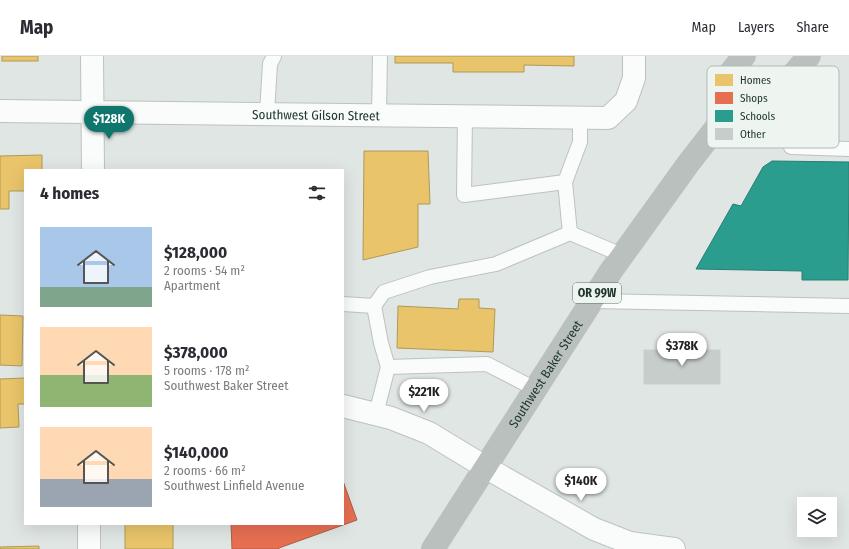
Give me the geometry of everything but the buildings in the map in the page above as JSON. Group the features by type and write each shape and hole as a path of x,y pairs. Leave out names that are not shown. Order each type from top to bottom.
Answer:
{"highway":[{"path":"736,66 744,56"},
{"path":"800,66 809,56"},
{"name":"Southwest Baker Street","path":"433,549 622,255 707,139"}],"street":[{"path":"92,56 93,169"},
{"name":"Southwest Gilson Street","path":"0,111 608,118 626,101 634,78 634,56"},
{"path":"344,406 391,418 429,433 485,467 594,529 630,543 674,549"},
{"path":"89,525 89,549"}],"lane":[{"path":"267,113 270,64 274,56"},
{"path":"378,115 380,56"},
{"path":"465,116 464,195 565,182"},
{"path":"570,233 565,182 580,142 580,117"},
{"path":"820,148 849,149"},
{"path":"376,414 388,366 381,343 374,306 384,292 430,277 496,264 570,233 622,255"},
{"path":"592,301 849,306"},
{"path":"344,304 374,306"},
{"path":"388,366 487,364 535,389"}]}
